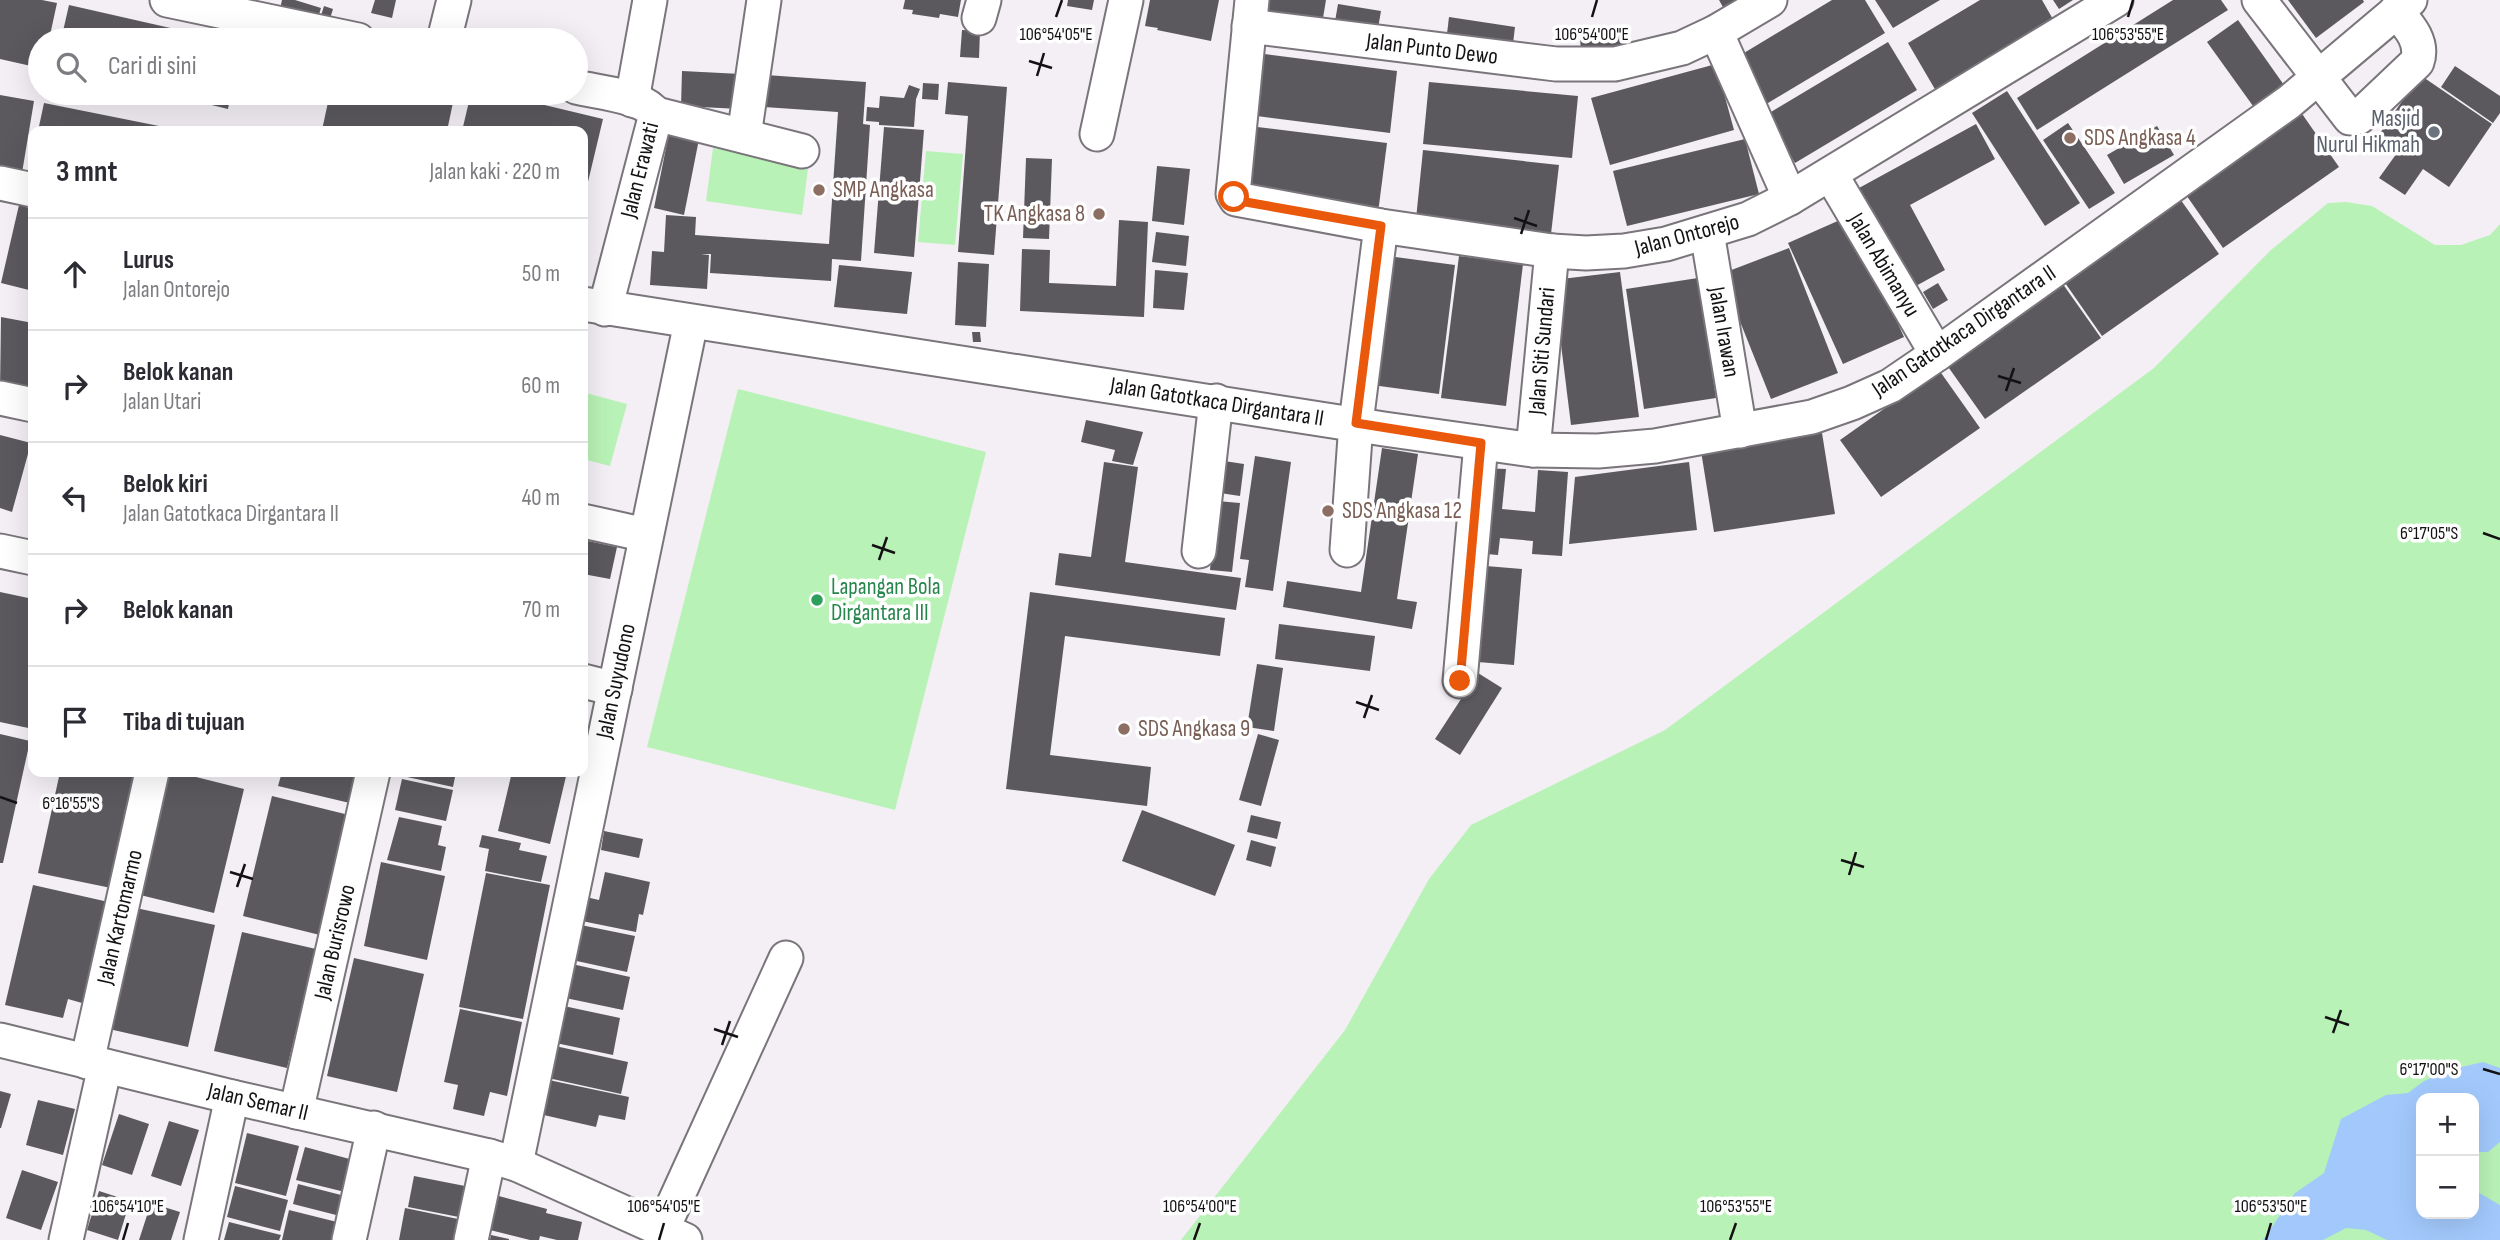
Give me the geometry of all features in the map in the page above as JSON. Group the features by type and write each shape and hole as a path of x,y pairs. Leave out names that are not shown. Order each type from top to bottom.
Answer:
{"street":[{"path":"167,0 227,6 312,28"},
{"path":"447,28 454,0"},
{"path":"650,0 644,107 802,151"},
{"path":"744,136 764,0"},
{"path":"1097,134 1126,0"},
{"name":"Jalan Punto Dewo","path":"1250,13 1556,64 1585,65 1615,64 1682,48 1716,32 1770,0"},
{"name":"Jalan Ontorejo","path":"1250,13 1234,197 1240,201 1381,226 1552,251 1586,253 1624,251 1666,244 1748,219 1830,175 2116,0"},
{"path":"2259,0 2350,118 2359,117 2417,62 2420,51 2403,6"},
{"name":"Jalan Gatotkaca Dirgantara II","path":"594,307 1533,450 1598,451 1655,446 1812,417 1890,386 2289,102 2403,6"},
{"path":"1716,32 1790,198"},
{"name":"Jalan Erawati","path":"588,91 644,107 594,307"},
{"name":"Jalan Abimanyu","path":"1830,175 1937,354"},
{"path":"0,183 28,189"},
{"path":"1347,550 1356,423 1381,226"},
{"name":"Jalan Irawan","path":"1707,232 1740,431"},
{"name":"Jalan Siti Sundari","path":"1533,450 1552,251"},
{"name":"Jalan Suyudono","path":"471,1240 503,1160 615,689 675,410 691,322"},
{"path":"0,398 28,404"},
{"path":"1199,551 1216,401"},
{"path":"1460,681 1481,443"},
{"path":"588,522 646,535"},
{"path":"0,551 28,557"},
{"path":"588,682 615,689"},
{"name":"Jalan Kartomarmo","path":"66,1240 96,1064 151,777"},
{"name":"Jalan Burisrowo","path":"296,1112 372,777"},
{"path":"674,1235 786,958"},
{"name":"Jalan Semar II","path":"0,1040 503,1160 616,1226 674,1235"},
{"path":"201,1240 232,1097"},
{"path":"349,1240 374,1128"}],"green space":[{"path":"713,148 809,161 802,215 706,201"},
{"path":"926,151 963,154 955,245 918,242"},
{"path":"2346,202 2372,206 2435,245 2461,245 2490,235 2500,224 2500,1240 1181,1240 1345,1030 1429,879 1471,825 1665,730 2154,368 2271,250 2328,203"},
{"name":"Lapangan Bola Dirgantara III","path":"738,389 986,452 895,810 647,747"},
{"path":"588,394 627,404 610,466 588,460"}],"water":[{"path":"2483,1062 2500,1068 2500,1142 2488,1152 2479,1152 2479,1093 2416,1093 2416,1219 2479,1219 2479,1193 2500,1205 2500,1240 2387,1240 2366,1230 2346,1228 2323,1240 2263,1240 2295,1193 2324,1173 2341,1119 2386,1095 2408,1093 2424,1081 2453,1069"}],"building":[{"path":"0,0 42,0 57,3 52,28 28,28 28,65 0,59"},
{"path":"282,0 295,0 321,8 317,21 280,9"},
{"path":"375,0 396,0 392,18 371,13"},
{"path":"905,0 961,0 958,17 940,14 939,18 912,14 913,10 903,9"},
{"path":"1068,0 1094,0 1092,10 1067,6"},
{"path":"1150,0 1219,0 1211,41 1145,26"},
{"path":"1256,0 1326,0 1321,30 1253,19"},
{"path":"1719,0 1741,0 1724,9"},
{"path":"1832,0 1865,0 1885,33 1763,106 1734,59"},
{"path":"1875,0 1940,0 1893,28"},
{"path":"1980,0 2042,0 2054,21 1936,91 1908,43"},
{"path":"2053,0 2073,0 2059,9"},
{"path":"2173,0 2221,0 2228,10 2037,130 2017,98"},
{"path":"2288,0 2363,0 2364,2 2316,38"},
{"path":"1338,4 1381,11 1377,34 1334,27"},
{"path":"69,5 170,28 64,28"},
{"path":"324,6 333,9 328,25 319,22"},
{"path":"1449,17 1515,27 1512,52 1446,42"},
{"path":"2238,20 2284,85 2253,106 2207,42"},
{"path":"962,30 980,31 979,58 960,57"},
{"path":"1623,34 1624,52 1581,54 1580,36"},
{"path":"1888,42 1917,90 1795,163 1766,115"},
{"path":"1257,53 1397,71 1390,133 1249,115"},
{"path":"1716,64 1734,130 1610,165 1591,98"},
{"path":"2455,66 2500,96 2500,113 2493,123 2441,87"},
{"path":"682,71 741,74 740,109 681,106"},
{"path":"766,75 866,82 863,124 870,125 861,261 832,259 831,281 710,273 711,254 701,254 709,255 707,289 650,285 652,251 664,252 666,215 696,217 695,235 829,244 838,112 764,107"},
{"name":"Masjid Nurul Hikmah","path":"2420,75 2492,124 2449,187 2423,169 2405,195 2379,178 2397,153 2376,139"},
{"path":"948,82 1007,87 994,255 958,252 968,116 945,114"},
{"path":"1429,82 1578,96 1572,158 1423,144"},
{"path":"923,83 939,84 938,100 922,99"},
{"path":"909,85 920,89 916,99 914,127 879,125 879,122 866,121 867,107 879,108 880,96 904,98"},
{"path":"2007,91 2080,203 2045,226 1972,113"},
{"path":"0,95 28,100 28,105 33,105 22,173 0,169"},
{"path":"44,105 54,105 159,126 39,126"},
{"path":"212,105 229,105 228,109"},
{"path":"327,105 452,105 448,126 323,126"},
{"path":"468,105 545,105 603,119 588,182 588,126 463,126"},
{"path":"2298,108 2339,167 2223,248 2182,189"},
{"path":"2068,123 2115,193 2089,209 2043,140"},
{"path":"1976,124 1995,159 1910,205 1945,270 1914,287 1859,188"},
{"path":"1249,126 1387,143 1378,213 1240,196"},
{"path":"2157,126 2174,155 2124,184 2107,155"},
{"path":"884,127 924,130 914,257 874,253"},
{"path":"670,128 700,134 684,215 654,208"},
{"path":"1745,139 1759,194 1627,226 1613,171"},
{"path":"1423,150 1559,165 1551,234 1416,219"},
{"path":"1026,158 1052,159 1049,239 1023,238"},
{"path":"1157,166 1190,169 1184,225 1152,221"},
{"path":"2178,196 2219,254 2102,336 2061,277"},
{"path":"19,205 28,208 28,290 1,283"},
{"path":"1849,216 1904,337 1843,364 1788,243"},
{"path":"1119,220 1148,222 1144,317 1020,311 1022,249 1050,250 1049,283 1116,286"},
{"path":"1156,232 1189,236 1186,266 1152,262"},
{"path":"1789,248 1838,373 1771,399 1721,274"},
{"path":"1388,256 1455,265 1439,394 1372,385"},
{"path":"1459,256 1523,264 1506,406 1441,398"},
{"path":"958,262 989,264 986,327 955,325"},
{"path":"839,265 912,272 907,314 834,307"},
{"path":"1155,270 1188,273 1184,310 1153,308"},
{"path":"1620,272 1639,417 1571,425 1553,280"},
{"path":"1698,278 1716,398 1644,409 1626,289"},
{"path":"2060,280 2101,338 1985,419 1944,361"},
{"path":"1938,283 1948,300 1933,309 1923,292"},
{"path":"1,317 28,322 28,397 0,391"},
{"path":"972,332 980,332 981,342 973,342"},
{"path":"1939,370 1980,428 1881,497 1840,440"},
{"path":"1086,420 1143,432 1133,465 1112,461 1115,450 1081,442"},
{"path":"1822,433 1835,514 1714,532 1701,451"},
{"path":"0,435 28,442 28,454 12,512 0,508"},
{"path":"1382,448 1418,454 1397,599 1417,602 1412,629 1283,607 1287,581 1361,592"},
{"path":"1255,456 1291,462 1273,591 1245,587 1249,560 1240,559"},
{"path":"1224,461 1244,464 1240,496 1220,493"},
{"path":"1104,462 1138,467 1125,562 1241,578 1236,610 1055,585 1059,553 1091,557"},
{"path":"1689,462 1697,530 1569,544 1575,477"},
{"path":"1481,468 1506,469 1502,509 1535,512 1538,470 1568,472 1562,556 1532,554 1533,541 1500,538 1498,555 1475,553"},
{"path":"1217,501 1240,503 1232,572 1210,570"},
{"path":"588,541 617,547 610,579 588,575"},
{"path":"1474,565 1522,569 1514,665 1466,661"},
{"path":"0,592 28,598 28,728 0,722"},
{"path":"1030,592 1225,618 1220,656 1065,636 1050,755 1151,767 1147,806 1006,789"},
{"path":"1279,624 1375,636 1370,671 1275,659"},
{"path":"1257,664 1283,668 1274,731 1247,727"},
{"path":"1478,673 1502,688 1460,755 1435,739"},
{"path":"0,734 28,741 28,750 3,863 0,863"},
{"path":"1258,734 1279,740 1261,806 1239,800"},
{"path":"59,777 140,777 116,889 38,873"},
{"path":"160,777 196,777 244,789 214,913 132,893"},
{"path":"281,777 361,777 354,804 278,786"},
{"path":"407,777 455,777 453,787"},
{"path":"511,777 566,777 550,844 498,831"},
{"path":"402,779 453,790 446,821 395,810"},
{"path":"272,796 353,816 324,936 243,916"},
{"path":"1142,810 1235,845 1215,896 1122,861"},
{"path":"1251,815 1281,822 1277,839 1247,832"},
{"path":"399,817 442,826 438,845 446,847 441,871 387,860"},
{"path":"604,831 643,839 639,858 601,850"},
{"path":"482,835 521,843 519,850 547,856 541,882 485,871 489,849 479,847"},
{"path":"1251,840 1276,847 1271,867 1246,860"},
{"path":"381,862 445,876 427,960 364,946"},
{"path":"605,872 650,882 643,915 639,914 636,932 572,919 577,895 599,900"},
{"path":"486,873 550,885 523,1019 459,1007"},
{"path":"33,885 113,903 89,1005 68,999 63,1018 5,1005"},
{"path":"136,908 215,925 188,1047 109,1029"},
{"path":"571,923 635,936 627,972 563,958"},
{"path":"242,932 316,949 287,1068 214,1051"},
{"path":"354,958 424,974 397,1092 327,1076"},
{"path":"563,962 630,977 623,1010 556,996"},
{"path":"559,1005 620,1018 613,1055 551,1042"},
{"path":"460,1009 522,1022 507,1096 490,1092 484,1116 453,1109 458,1085 444,1082"},
{"path":"546,1044 628,1062 621,1094 539,1076"},
{"path":"544,1079 629,1097 625,1120 599,1115 596,1127 535,1113"},
{"path":"0,1091 11,1094 1,1128 0,1128"},
{"path":"38,1100 75,1109 63,1155 26,1145"},
{"path":"119,1114 149,1124 132,1175 102,1165"},
{"path":"169,1121 199,1130 181,1186 151,1176"},
{"path":"247,1133 299,1146 286,1196 235,1183"},
{"path":"305,1147 357,1161 349,1193 296,1180"},
{"path":"22,1170 58,1182 41,1230 6,1218"},
{"path":"414,1176 470,1187 464,1218 408,1207"},
{"path":"298,1184 345,1196 340,1216 293,1204"},
{"path":"235,1186 288,1200 280,1231 227,1217"},
{"path":"99,1191 130,1201 118,1240 87,1230"},
{"path":"495,1195 582,1222 578,1240 557,1240 540,1236 539,1240 530,1240 486,1229"},
{"path":"151,1203 180,1212 171,1240 139,1240"},
{"path":"405,1208 458,1219 453,1240 399,1240"},
{"path":"289,1210 341,1223 337,1240 282,1240"},
{"path":"229,1222 281,1235 279,1240 224,1240"},
{"path":"491,1235 509,1239 509,1240 490,1240"}],"place":[{"name":"Masjid Nurul Hikmah","path":"2434,132"},
{"name":"SDS Angkasa 4","path":"2070,138"},
{"name":"SMP Angkasa","path":"819,190"},
{"name":"TK Angkasa 8","path":"1099,214"},
{"name":"SDS Angkasa 12","path":"1328,511"},
{"name":"Lapangan Bola Dirgantara III","path":"817,600"},
{"name":"SDS Angkasa 9","path":"1124,729"}],"route":[{"path":"1234,197 1240,201 1381,226 1356,423 1481,443 1460,681"}]}
